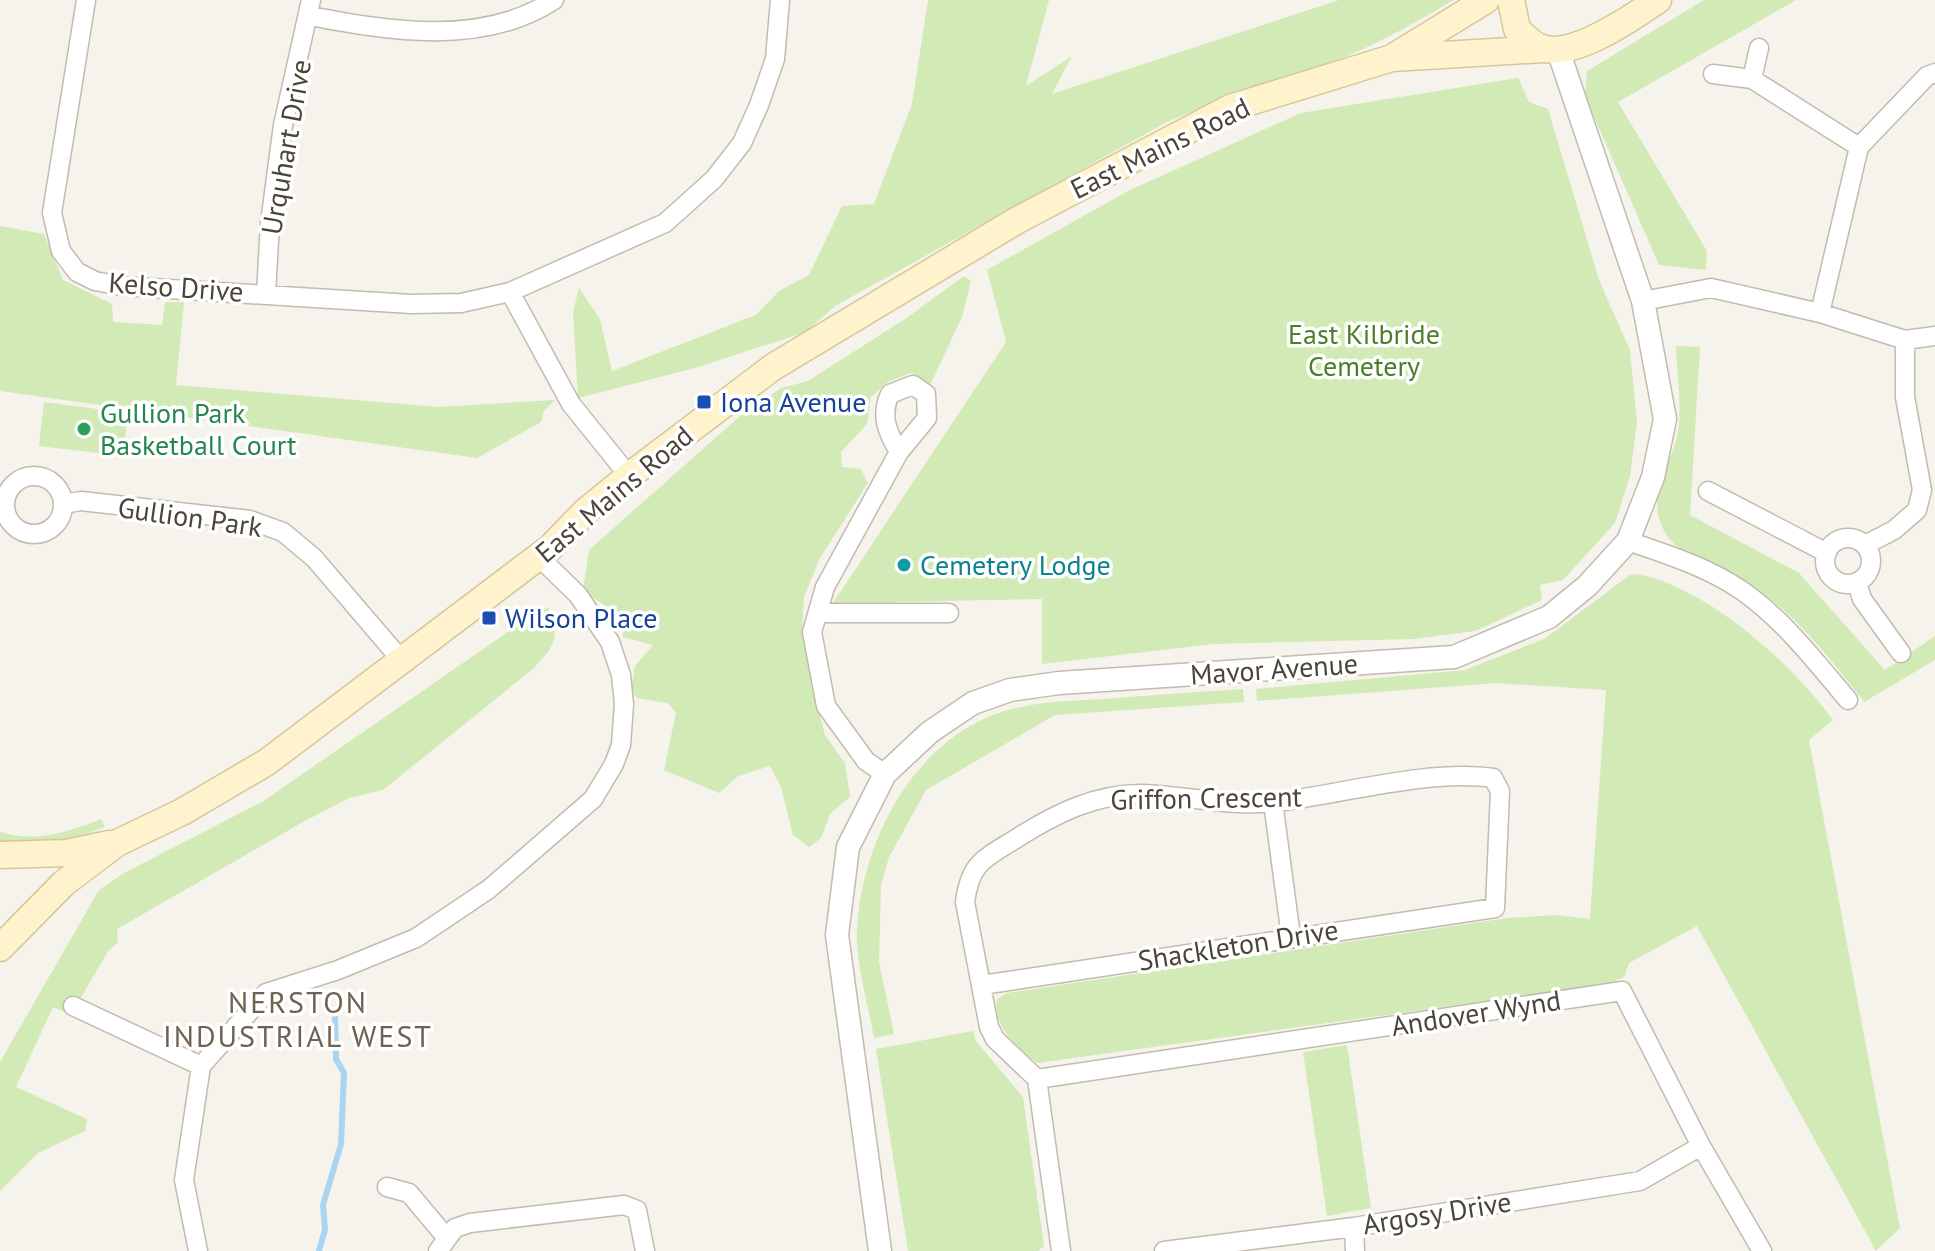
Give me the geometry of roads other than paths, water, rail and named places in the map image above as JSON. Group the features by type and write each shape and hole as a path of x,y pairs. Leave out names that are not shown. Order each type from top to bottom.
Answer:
{"main road":[{"name":"East Mains Road","path":"1392,58 1486,0"},
{"path":"1511,0 1517,29 1550,49"},
{"name":"East Mains Road","path":"0,948 64,883 117,843 235,783 403,662 539,557 586,511 629,476 773,367 1016,221 1230,108 1392,58 1550,49 1620,25 1658,0"},
{"name":"East Mains Road","path":"0,855 67,853 117,843"}],"street":[{"name":"Kelso Drive","path":"86,0 52,213 61,251 77,272 95,281 121,286 424,304 461,303 510,292 665,223 714,179 742,143 775,59 780,0"},
{"path":"311,8 371,27 463,30 530,15 554,0"},
{"name":"Urquhart Drive","path":"266,294 270,223 283,125 311,8"},
{"path":"1752,79 1759,48"},
{"name":"Mavor Avenue","path":"880,1251 837,935 848,847 885,774 930,732 973,703 1010,690 1059,683 1454,657 1549,617 1587,586 1628,541 1653,477 1665,419 1643,301 1550,49"},
{"path":"1820,313 1859,147 1927,76 1935,73"},
{"path":"1713,74 1752,79 1859,147"},
{"path":"1643,301 1711,288 1820,313 1905,340 1935,336"},
{"path":"510,292 571,404 629,476"},
{"path":"1857,583 1835,581 1826,568 1827,553 1844,539 1865,545 1894,530 1917,510 1928,489 1905,397 1905,340"},
{"path":"885,774 866,761 826,706 812,632 825,587 899,452"},
{"path":"1708,491 1827,553"},
{"name":"Gullion Park","path":"63,504 81,501 250,520 283,532 314,558 403,662"},
{"path":"1628,541 1681,559 1740,590 1795,636 1848,700"},
{"path":"1857,583 1871,566 1865,545"},
{"path":"198,1251 184,1180 201,1066 266,993 338,970 416,938 489,889 566,825 599,791 621,745 624,704 621,675 595,616 539,557"},
{"path":"1857,583 1862,599 1901,653"},
{"path":"819,613 949,613"},
{"name":"Griffon Crescent","path":"1037,1079 995,1039 989,1027 965,902 968,882 979,861 1052,815 1104,798 1142,794 1192,800 1273,802 1461,775 1493,778 1500,791 1495,908"},
{"path":"1273,802 1291,937"},
{"name":"Shackleton Drive","path":"982,985 1495,908"},
{"name":"Andover Wynd","path":"1037,1079 1622,991 1701,1146 1762,1251"},
{"path":"73,1006 201,1066"},
{"path":"1037,1079 1061,1251"},
{"name":"Argosy Drive","path":"1164,1251 1354,1227 1640,1181 1701,1146"},
{"path":"387,1187 409,1193 442,1244 455,1228 470,1223 624,1205 637,1210 645,1251"},
{"path":"1354,1227 1355,1251"}],"waterway":[{"path":"319,1251 325,1230 323,1205 341,1144 344,1073 336,1059 335,1017"}],"place":[{"name":"Iona Avenue","path":"704,402"},
{"name":"Gullion Park Basketball Court","path":"84,429"},
{"name":"Cemetery Lodge","path":"904,565"},
{"name":"Wilson Place","path":"489,618"}],"district":[{"name":"NERSTON INDUSTRIAL WEST","path":"298,1020"}],"park label":[{"name":"East Kilbride Cemetery","path":"1364,350"}]}
